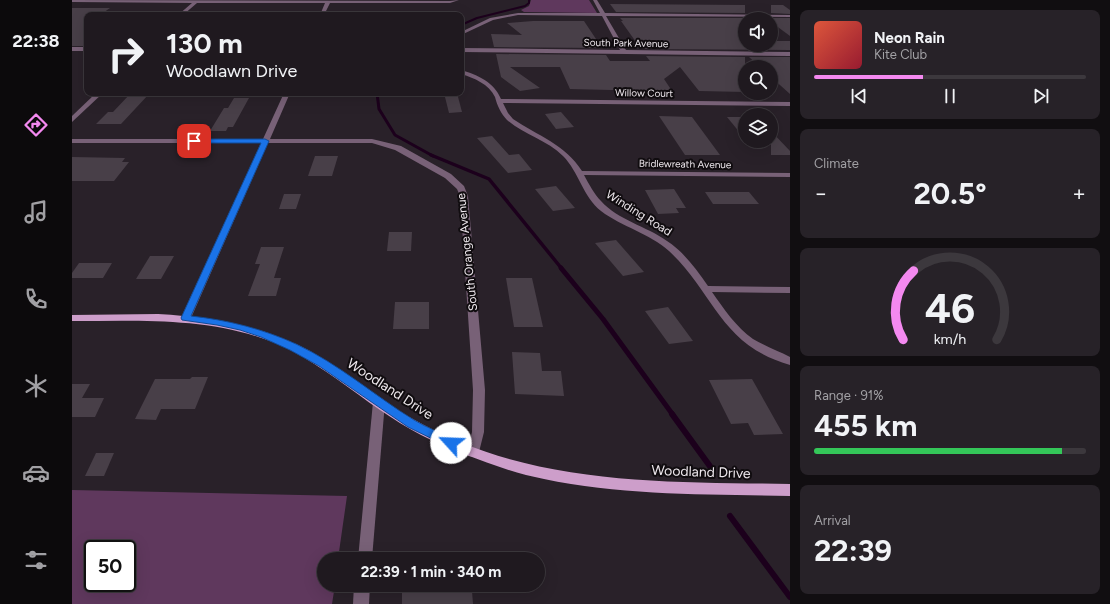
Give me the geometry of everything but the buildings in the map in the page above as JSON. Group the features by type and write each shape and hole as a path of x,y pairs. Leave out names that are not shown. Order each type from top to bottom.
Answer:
{"main road":[{"name":"Woodland Drive","path":"72,318 186,318 217,322 270,337 294,347 322,363 412,424 473,452 522,468 572,479 651,485 790,490"}],"street":[{"path":"72,1 450,2 457,0"},
{"path":"595,0 624,52"},
{"path":"183,12 196,1"},
{"path":"324,12 329,1"},
{"path":"464,33 492,19 507,15 603,14 790,16"},
{"path":"72,49 84,49"},
{"name":"South Park Avenue","path":"464,50 790,54"},
{"name":"Winding Road","path":"464,73 485,82 496,94 506,116 512,121 560,150 567,156 579,173 592,197 604,208 670,247 692,271 725,316 743,336 758,346 790,361"},
{"path":"72,120 97,96"},
{"path":"186,318 286,96"},
{"name":"Willow Court","path":"498,101 790,104"},
{"name":"South Orange Avenue","path":"72,141 361,140 398,148 448,176 461,188 464,204 479,390 478,432 473,452"},
{"name":"Bridlewreath Avenue","path":"579,173 790,175"},
{"path":"705,289 790,290"},
{"path":"366,552 379,402"},
{"path":"361,604 362,592"}],"shaded area":[{"path":"531,0 589,0 597,13 524,12 521,10 529,6"},
{"path":"72,490 347,496 339,552 317,552 317,592 334,592 332,604 72,604"}],"waterway":[{"path":"464,24 477,18 525,6 529,3 529,0"},
{"path":"377,96 379,109 395,135 432,155"},
{"path":"432,155 489,179 562,269"},
{"path":"561,268 603,319 673,415"},
{"path":"672,414 712,469"},
{"path":"730,516 790,597"}],"route":[{"path":"194,141 265,141 186,318 241,327 264,334 294,347 322,363 412,424 451,443"}]}
